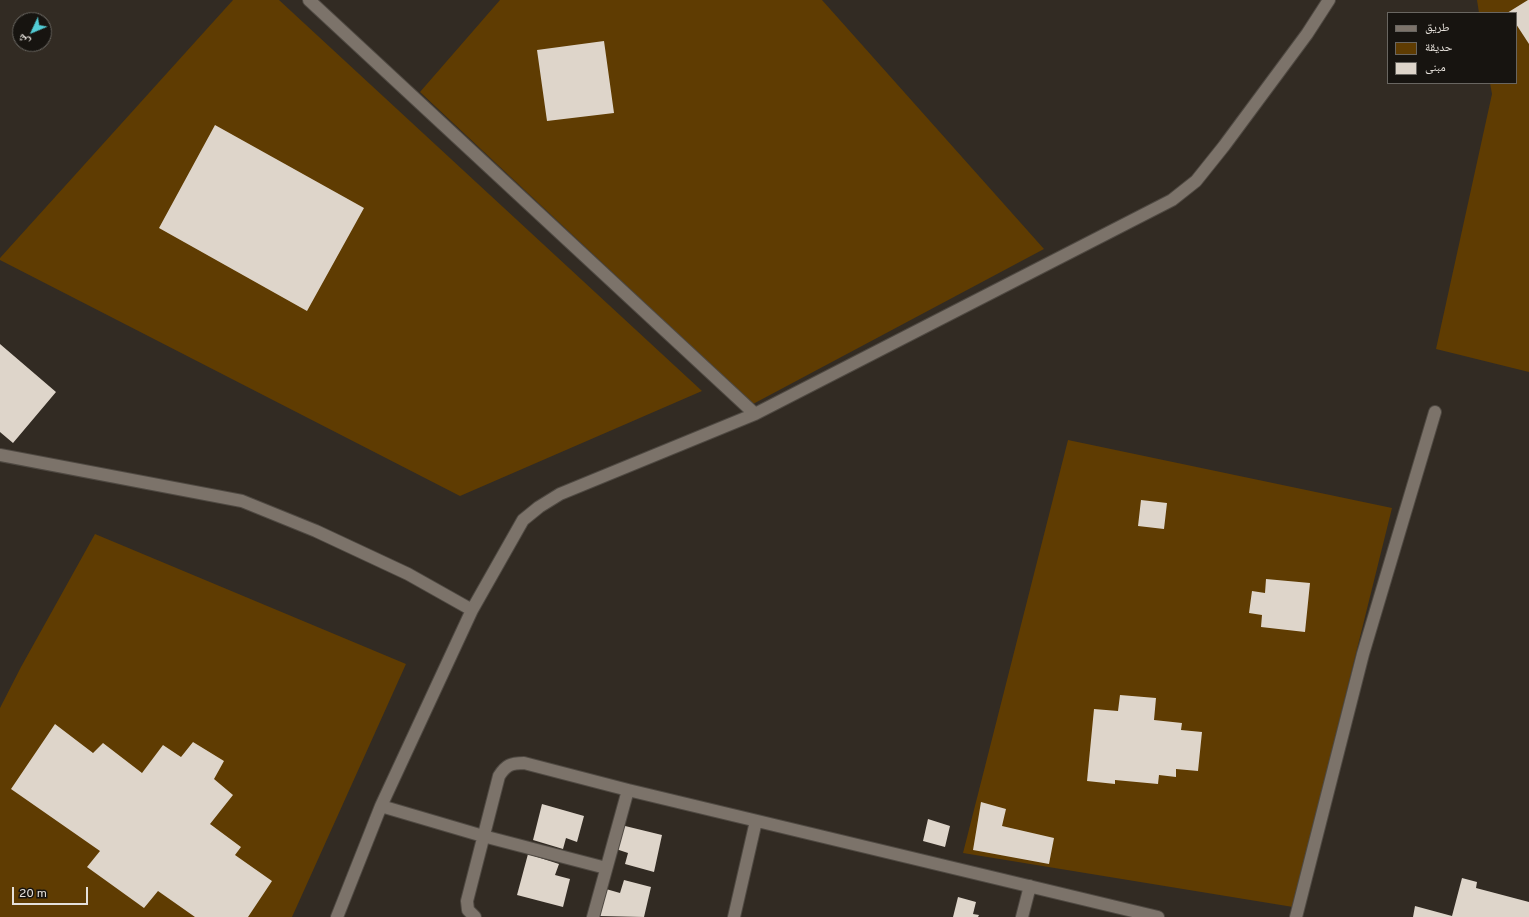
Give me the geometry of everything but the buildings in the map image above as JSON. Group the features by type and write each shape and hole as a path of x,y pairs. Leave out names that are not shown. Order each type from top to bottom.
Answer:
{"street":[{"path":"309,0 755,414"},
{"path":"337,917 382,806 472,610 523,520 539,507 560,494 755,414 1172,200 1196,181 1224,146 1307,34 1329,0"},
{"path":"1296,917 1363,654 1435,412"},
{"path":"0,455 242,501 316,531 401,571 472,610"},
{"path":"474,917 468,910 467,902 499,776 504,768 511,764 524,763 628,790 1030,886 1127,913 1158,917"},
{"path":"593,917 628,790"},
{"path":"382,806 483,836 606,868"},
{"path":"734,917 756,821"},
{"path":"1022,917 1030,886"}],"green space":[{"path":"233,0 279,0 702,391 460,496 0,260 0,258"},
{"path":"500,0 822,0 1044,249 753,404 420,92"},
{"path":"1477,0 1529,0 1529,372 1436,349 1492,94 1490,84 1517,84 1517,12 1479,12"},
{"path":"1068,440 1392,508 1293,907 963,853"},
{"path":"95,534 406,664 292,917 0,917 0,708 21,667"}]}
